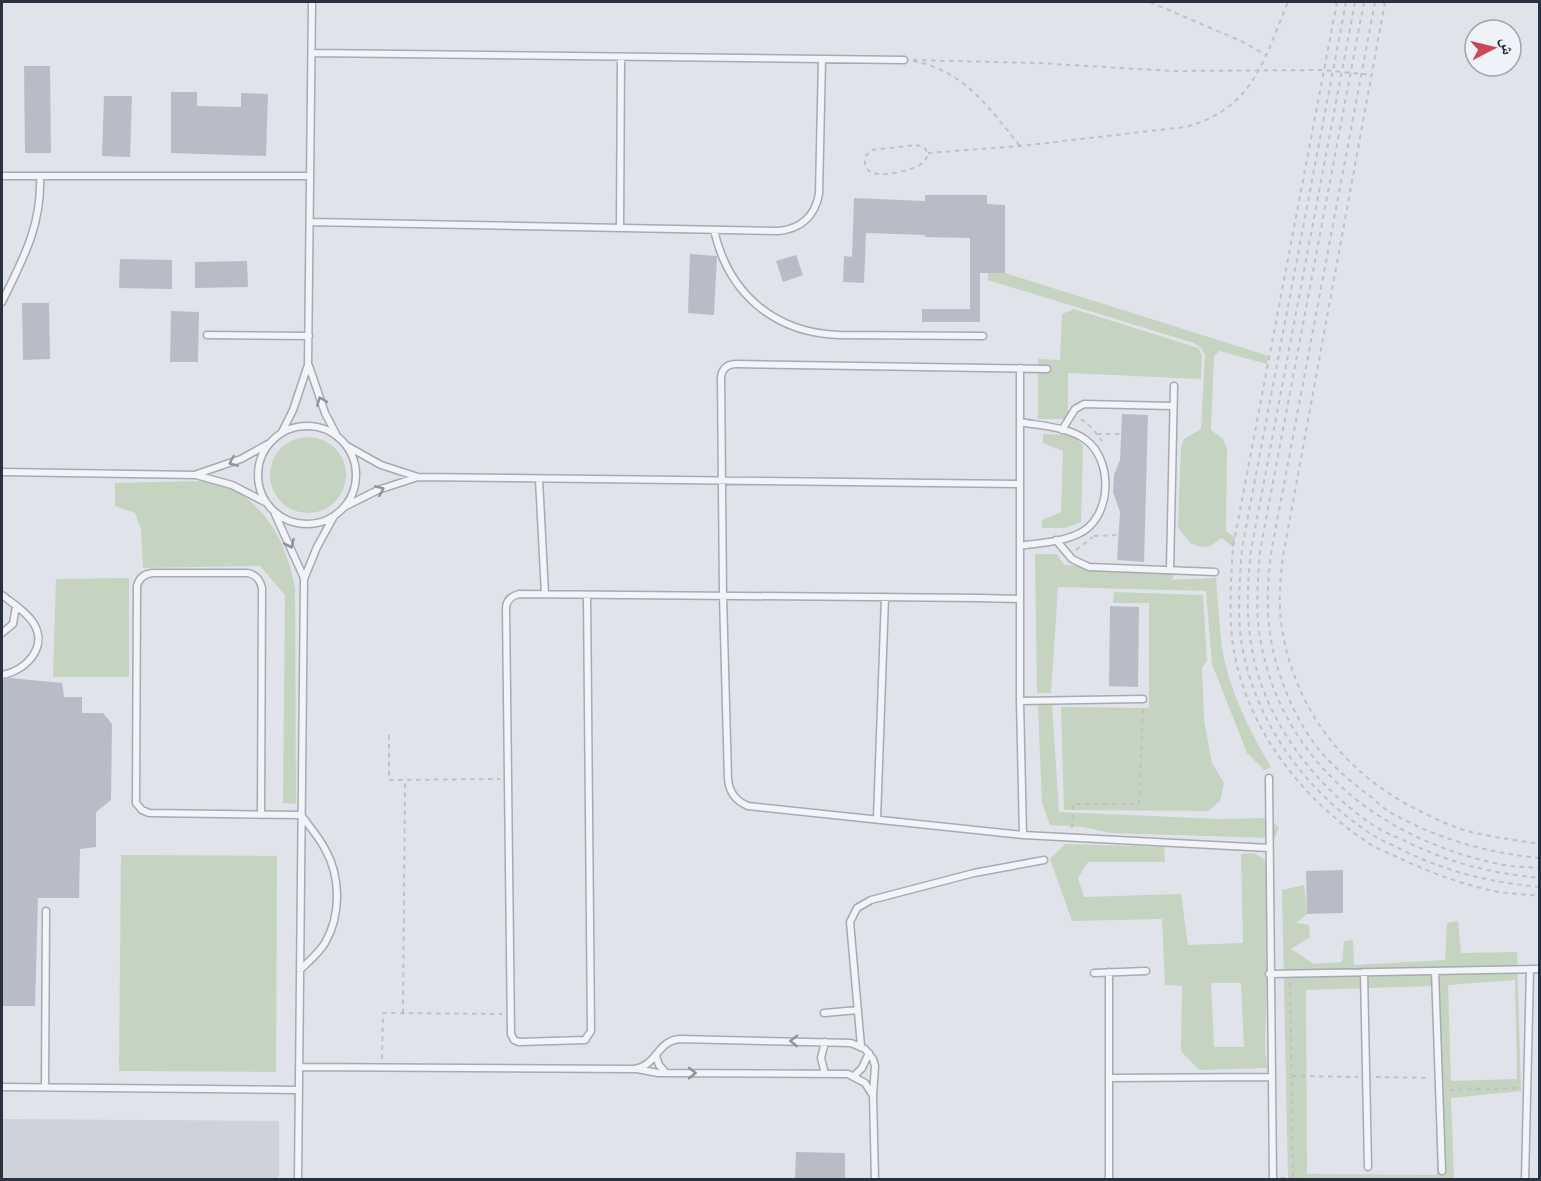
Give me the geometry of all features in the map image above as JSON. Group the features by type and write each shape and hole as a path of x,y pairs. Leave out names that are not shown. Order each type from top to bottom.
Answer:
{"lane":[{"path":"282,432 293,410 308,366 312,2"},
{"path":"312,53 904,60"},
{"path":"620,228 621,57"},
{"path":"310,222 787,230 802,223 814,210 819,194 822,59"},
{"path":"2,176 310,176"},
{"path":"2,302 33,236 40,205 40,176"},
{"path":"714,230 722,256 742,291 762,310 798,329 825,335 983,336"},
{"path":"207,335 309,336"},
{"path":"1047,369 729,365 723,370 721,378 723,596 728,779 734,795 748,806 1023,835 1269,848"},
{"path":"308,366 336,435"},
{"path":"1020,369 1020,701 1023,835"},
{"path":"1170,570 1174,386"},
{"path":"1062,430 1075,409 1084,404 1173,406"},
{"path":"1020,422 1080,435 1094,447 1103,465 1105,486 1102,508 1097,519 1079,534 1020,546"},
{"path":"196,475 241,459 268,444 282,432 296,427 310,426 336,435 347,446 381,465 418,477 1020,484"},
{"path":"268,444 260,461 258,479 266,502 284,518 296,523 322,522 378,490 418,477"},
{"path":"344,508 351,497 356,471 347,446"},
{"path":"2,472 196,475 232,485 266,502"},
{"path":"539,479 545,594"},
{"path":"273,510 304,579"},
{"path":"298,1179 304,579 334,516"},
{"path":"1056,540 1072,559 1083,566 1215,572"},
{"path":"261,814 261,582 253,574 248,573 152,573 145,575 137,586 136,803 142,810 149,813 301,815"},
{"path":"586,595 591,1031 585,1040 516,1041 511,1034 510,1014 506,604 511,597 545,594 1020,599"},
{"path":"2,595 33,622 38,645 23,666 2,675"},
{"path":"877,819 885,597"},
{"path":"2,633 13,624 16,606"},
{"path":"1020,701 1143,699"},
{"path":"1269,778 1269,974 1273,1178"},
{"path":"300,970 324,944 332,927 337,906 337,886 333,865 325,848 301,815"},
{"path":"861,1046 850,922 852,915 863,903 939,880 1044,860"},
{"path":"45,1087 46,911"},
{"path":"1525,1179 1530,969"},
{"path":"1269,974 1539,969"},
{"path":"1094,973 1146,971"},
{"path":"1435,971 1442,1171"},
{"path":"1109,972 1109,1179"},
{"path":"1364,972 1368,1167"},
{"path":"824,1012 858,1010"},
{"path":"634,1069 646,1065 656,1056 662,1046 679,1039 825,1042 851,1043 861,1046 869,1053 875,1066 873,1095 875,1179"},
{"path":"825,1042 820,1058 825,1074"},
{"path":"854,1076 862,1068 869,1053"},
{"path":"656,1056 659,1065 666,1073"},
{"path":"299,1066 634,1069 666,1073 825,1074 854,1076 866,1083 873,1095"},
{"path":"1109,1078 1271,1077"},
{"path":"2,1087 299,1090"}],"path":[{"path":"1150,2 1234,38 1266,55"},
{"path":"928,153 1020,146 1197,124 1220,114 1249,87 1259,71 1288,2"},
{"path":"1337,2 1233,547 1229,598 1233,641 1242,680 1259,724 1287,771 1323,807 1367,843 1413,865 1458,882 1495,891 1539,896"},
{"path":"1346,2 1242,549 1238,599 1241,640 1250,677 1267,720 1294,765 1328,800 1372,835 1416,856 1461,873 1497,883 1539,887"},
{"path":"1355,2 1251,550 1247,599 1250,638 1258,674 1275,716 1302,759 1334,794 1377,827 1420,848 1464,865 1498,874 1539,878"},
{"path":"1364,2 1260,551 1256,599 1260,637 1268,671 1284,712 1309,754 1341,786 1382,819 1424,839 1467,856 1500,864 1539,868"},
{"path":"1375,2 1271,553 1267,599 1270,635 1278,668 1293,707 1317,747 1348,779 1388,810 1427,830 1470,846 1502,854 1539,858"},
{"path":"1385,2 1282,556 1279,591 1281,627 1289,662 1301,695 1319,726 1341,754 1367,778 1429,817 1466,830 1539,844"},
{"path":"904,60 1038,63 1170,71 1333,70 1372,75"},
{"path":"904,60 933,67 968,86 1020,146"},
{"path":"920,145 928,153 924,164 902,170 876,174 865,166 867,153 875,149 920,145"},
{"path":"1097,434 1122,434"},
{"path":"1094,536 1119,535"},
{"path":"1072,838 1073,804 1139,804 1143,699"},
{"path":"389,735 389,780 508,779"},
{"path":"403,1013 405,780"},
{"path":"1290,974 1293,1178"},
{"path":"382,1067 382,1013 510,1014"},
{"path":"1439,1090 1527,1088"},
{"path":"1273,1178 1357,1179"}],"shaded area":[{"path":"2,1119 279,1121 279,1179 2,1179"}],"green space":[{"path":"988,273 1005,273 1269,356 1267,364 1219,351 1214,356 1211,430 1223,439 1227,449 1226,531 1235,538 1233,547 1222,538 1210,546 1200,547 1190,543 1178,527 1181,447 1184,439 1201,429 1205,355 1201,348 1194,343 988,280"},
{"path":"1074,309 1198,348 1202,355 1201,379 1068,373 1068,419 1038,419 1038,359 1060,360 1062,314"},
{"path":"1043,434 1071,435 1083,445 1081,522 1065,528 1042,528 1042,520 1061,512 1063,451 1043,443"},
{"path":"308,437 323,440 335,448 343,460 346,475 343,490 335,502 323,510 308,513 293,510 281,502 273,490 270,475 273,460 281,448 293,440"},
{"path":"200,481 225,486 246,498 267,519 276,532 288,559 295,589 296,804 283,803 285,595 260,566 143,568 141,529 135,513 115,506 115,483"},
{"path":"1035,554 1057,554 1064,565 1180,568 1171,580 1216,578 1225,664 1248,724 1271,767 1264,770 1247,753 1212,664 1206,591 1058,587 1051,693 1037,693"},
{"path":"129,578 129,677 53,677 56,579"},
{"path":"1114,592 1203,595 1207,661 1202,668 1204,720 1212,763 1224,783 1220,801 1208,811 1064,810 1061,707 1149,708 1149,603 1113,603"},
{"path":"1052,704 1059,812 1221,819 1267,818 1279,827 1275,838 1112,833 1082,827 1050,825 1042,803 1038,705"},
{"path":"1065,844 1164,847 1165,862 1088,862 1078,878 1084,897 1181,894 1188,945 1243,943 1241,854 1254,853 1270,863 1265,1048 1267,1068 1199,1070 1181,1051 1182,986 1165,985 1162,919 1072,921 1050,859","holes":["1211,983 1241,983 1244,1047 1214,1047"]},
{"path":"121,855 277,856 276,1072 119,1071"},
{"path":"1304,885 1307,914 1296,923 1309,925 1310,937 1291,949 1314,964 1342,962 1344,941 1353,940 1354,965 1445,960 1447,923 1458,921 1461,953 1517,952 1521,1091 1451,1098 1454,1179 1288,1179 1282,890","holes":["1515,980 1517,1079 1451,1081 1448,985","1434,986 1437,1175 1307,1174 1306,990"]}],"building":[{"path":"24,66 50,66 51,153 25,153"},
{"path":"171,92 197,92 197,106 241,107 241,93 268,94 266,156 171,153"},
{"path":"104,96 132,96 130,157 102,156"},
{"path":"925,195 987,195 987,204 1005,205 1005,273 980,273 980,322 922,322 922,309 970,309 970,238 866,233 864,283 843,282 844,256 852,257 854,198 925,201"},
{"path":"690,254 717,256 714,315 688,313"},
{"path":"796,255 803,275 783,282 776,261"},
{"path":"120,259 172,260 172,289 119,288"},
{"path":"247,261 248,287 195,288 195,262"},
{"path":"22,303 49,303 50,359 23,360"},
{"path":"171,311 199,312 198,362 170,362"},
{"path":"1122,414 1148,415 1144,562 1117,560 1120,512 1113,492 1114,475 1120,460"},
{"path":"1110,606 1139,607 1138,687 1109,686"},
{"path":"10,678 62,683 64,697 82,697 82,713 103,713 112,724 111,800 96,812 96,847 80,849 79,898 38,898 35,1006 2,1006 2,680"},
{"path":"1343,870 1343,913 1307,914 1306,871"},
{"path":"796,1152 845,1153 845,1179 795,1179"}]}
